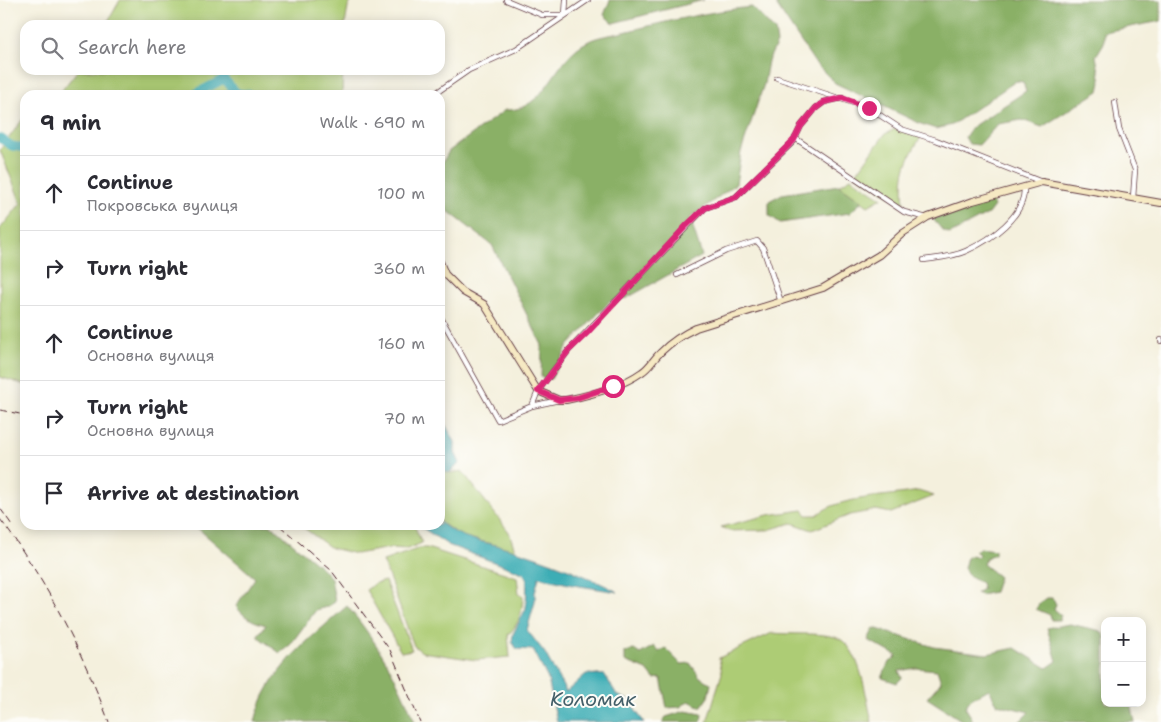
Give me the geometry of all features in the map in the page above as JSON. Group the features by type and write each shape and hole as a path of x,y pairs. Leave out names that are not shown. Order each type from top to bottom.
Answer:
{"street":[{"path":"506,0 542,15 565,15"},
{"path":"565,15 566,0"},
{"path":"440,90 468,70 516,50 588,0"},
{"path":"777,78 869,108 901,129 936,140 1042,182 1161,203"},
{"path":"532,406 538,391 569,350 705,208 736,197 777,159 795,138 801,126 816,108 824,102 842,98"},
{"path":"1115,102 1119,129 1135,170 1133,198"},
{"path":"795,138 904,212 927,218"},
{"path":"445,325 498,420 532,406 586,395 634,376 644,371 669,345 696,328 823,288 879,254 903,233 927,218 973,201 1042,182"},
{"path":"924,260 956,254 989,237 1018,210 1024,199 1024,187"},
{"path":"678,275 726,250 757,241 762,245 781,302"},
{"path":"445,274 462,292 484,304 538,391 559,400"}],"green space":[{"path":"120,0 352,0 348,7 346,20 109,20"},
{"path":"610,0 704,0 613,23 604,15"},
{"path":"778,0 1161,0 1161,21 1104,32 1104,43 1096,56 1101,82 1099,91 1042,127 1022,120 998,124 979,145 969,144 965,137 972,127 1026,91 1023,82 1016,81 952,125 936,129 921,124 835,83 815,63 777,6"},
{"path":"752,7 775,31 777,43 768,61 764,84 741,152 736,184 690,218 702,256 627,298 610,301 568,346 551,379 541,377 542,345 492,245 445,209 445,158 449,151 505,110 519,108 531,102 540,94 575,50 591,40 720,11"},
{"path":"74,75 343,75 342,90 62,90"},
{"path":"20,123 20,200 0,150"},
{"path":"895,129 921,137 905,169 903,185 904,204 855,175 885,134"},
{"path":"851,178 882,198 868,206 839,185"},
{"path":"839,185 862,201 850,213 780,223 769,215 769,201 782,194"},
{"path":"991,199 994,206 988,214 950,234 943,231 933,219"},
{"path":"20,204 20,383 0,377 0,229"},
{"path":"462,471 509,532 515,550 461,536 445,525 445,472"},
{"path":"918,491 934,496 891,513 876,510 850,515 812,530 792,523 768,530 729,531 721,527 768,515 803,510 807,515 817,515 838,504 865,498"},
{"path":"200,530 277,530 322,568 331,578 335,602 327,607 316,610 290,645 280,653 257,636 266,625 249,619 236,606 255,578"},
{"path":"307,530 416,530 422,543 407,549 390,548 356,554 331,548"},
{"path":"420,548 427,548 517,577 519,594 523,596 523,602 518,622 508,635 510,657 476,660 422,652 414,646 383,561"},
{"path":"980,548 995,550 995,554 986,558 983,564 999,577 994,592 981,595 976,593 983,589 981,583 968,575 964,568 967,557 972,555 978,557 979,554 975,551"},
{"path":"385,581 412,650 401,652 366,590 376,583"},
{"path":"1047,598 1052,598 1056,604 1054,609 1061,615 1059,620 1051,620 1050,615 1036,609"},
{"path":"347,606 378,647 401,690 415,722 255,722 269,687 279,672 291,657"},
{"path":"1070,624 1101,631 1101,707 1132,707 1135,722 1019,722 1029,712 997,704 989,689 971,699 965,707 973,720 964,722 927,698 941,682 937,670 916,668 899,671 902,678 897,683 882,678 888,664 897,656 868,640 874,628 934,647 987,654 1015,648 1047,668 1057,661 1047,628"},
{"path":"772,633 828,635 844,642 857,661 865,687 872,722 707,722 722,673 719,658"},
{"path":"654,646 659,652 665,648 681,664 690,663 700,677 711,684 708,697 701,707 689,701 680,707 667,708 661,678 654,679 647,670 625,661 625,652 634,650 640,654"},
{"path":"685,711 702,714 701,722 662,722 666,717"}],"water":[{"path":"445,424 455,442 455,453 460,463 449,473 445,472"},
{"name":"Коломак","path":"445,526 466,537 542,559 618,592 573,585 539,577 535,592 535,602 527,630 545,653 566,692 586,674 605,675 617,695 628,700 644,722 557,722 548,679 533,650 517,649 512,642 513,634 526,608 527,578 523,573 448,545 426,530 445,530"}],"waterway":[{"path":"203,90 224,79 234,90"},
{"path":"0,138 12,146 20,147"}],"railway":[{"path":"0,410 20,414"},
{"path":"0,508 12,525"},
{"path":"0,519 33,566 62,617 87,669 109,722"},
{"path":"285,530 331,570 390,650 420,722"}],"route":[{"path":"613,386 566,400 559,400 538,391 569,350 686,226 705,208 736,197 777,159 794,140 801,126 816,108 824,102 842,98 869,108"}]}
